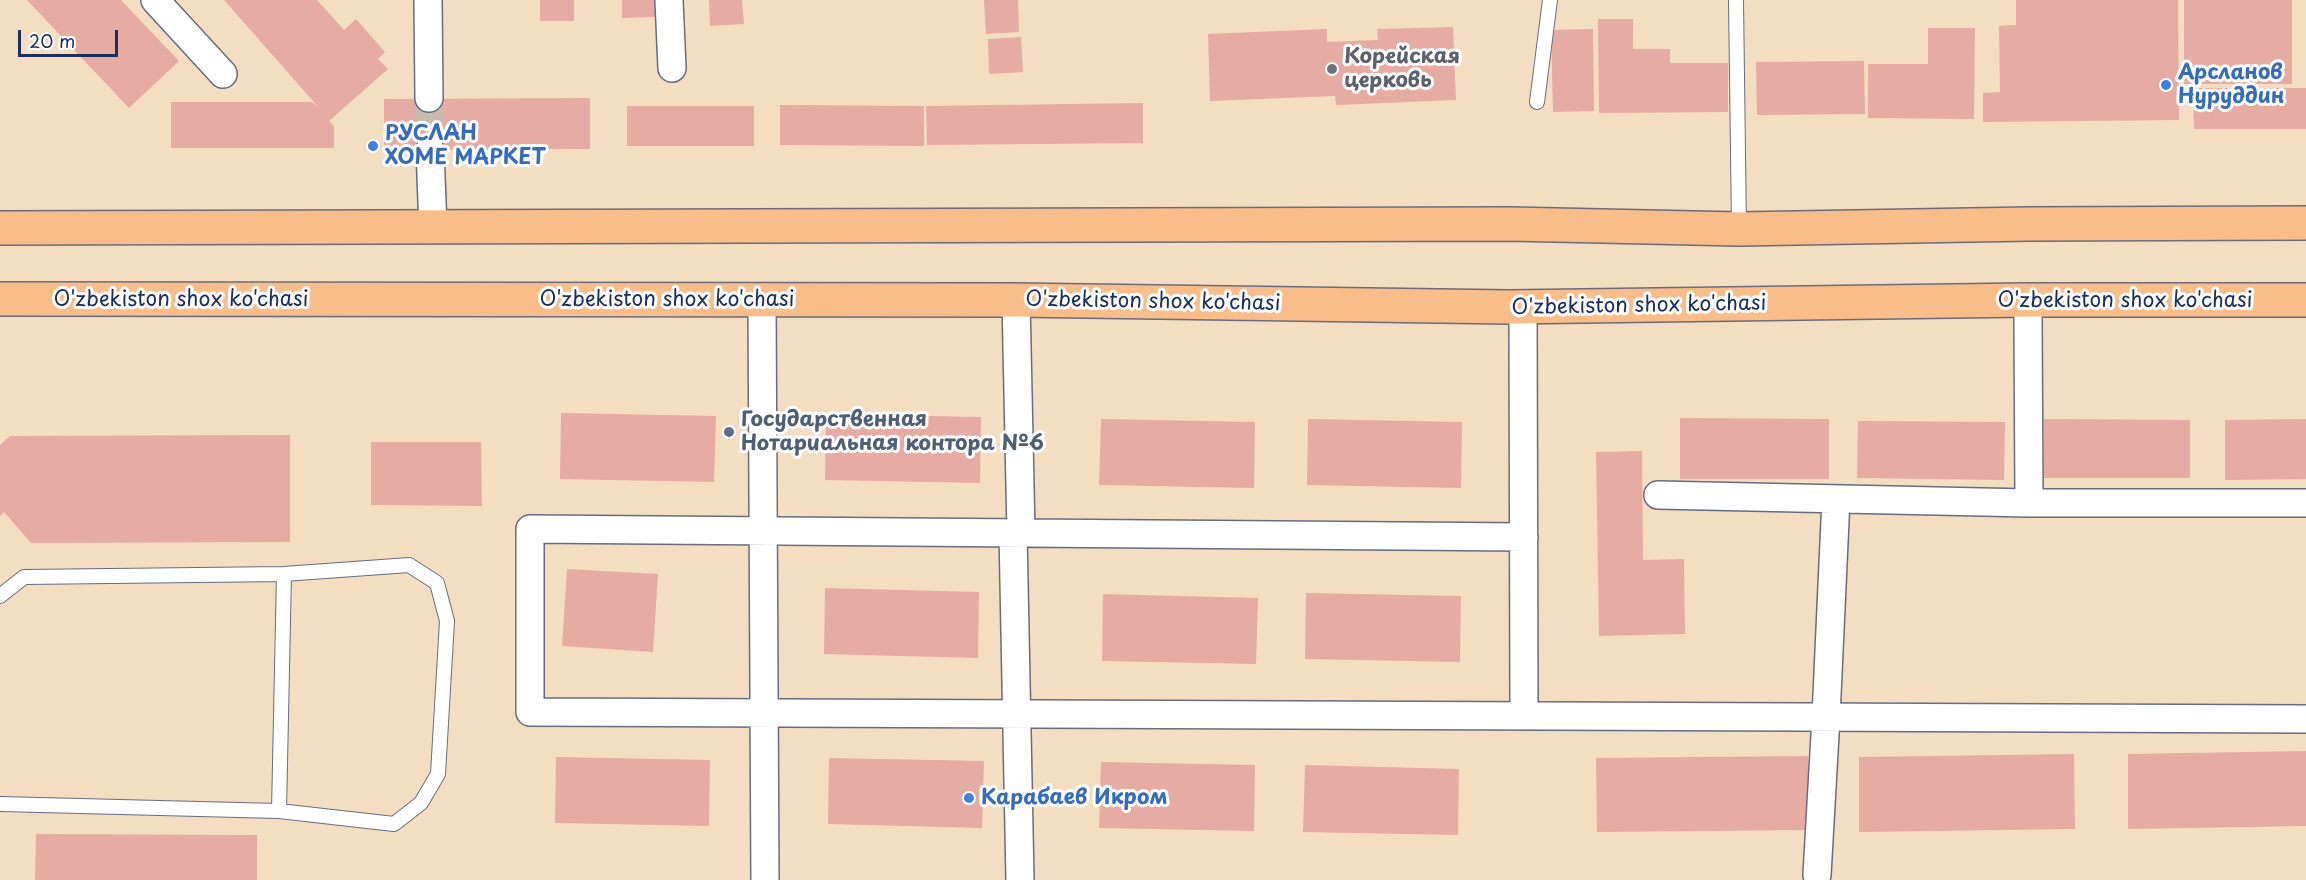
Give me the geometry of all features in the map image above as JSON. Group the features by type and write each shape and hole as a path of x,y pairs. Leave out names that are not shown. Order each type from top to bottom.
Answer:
{"main road":[{"path":"0,228 1510,224 1739,229 2040,224 2306,223"},
{"name":"O'zbekiston shox ko'chasi","path":"0,299 1016,300 1523,307 2026,300 2306,300"}],"street":[{"path":"155,0 223,74"},
{"path":"428,0 429,98"},
{"path":"669,0 672,68"},
{"path":"430,150 433,228"},
{"path":"1016,300 1017,714 1020,880"},
{"path":"2026,300 2029,503"},
{"path":"762,301 765,880"},
{"path":"1523,307 1524,716"},
{"path":"1658,495 2029,503 2306,503"},
{"path":"1816,875 1836,499"},
{"path":"1524,537 530,529 530,712 2306,719"}],"lane":[{"path":"1537,102 1550,0"},
{"path":"1736,0 1739,229"},
{"path":"0,596 24,577 284,574 409,565 437,583 447,621 438,774 421,803 394,824 279,811 0,804"},
{"path":"279,811 284,574"}],"building":[{"path":"27,0 121,0 179,61 129,108"},
{"path":"224,0 317,0 344,30 356,19 385,52 378,59 388,69 329,121 334,126 334,148 171,148 171,102 312,102 320,109"},
{"path":"540,0 574,0 574,21 540,21"},
{"path":"622,0 656,0 656,17 622,18"},
{"path":"709,0 742,0 744,24 710,26"},
{"path":"984,0 1018,0 1019,32 986,34"},
{"path":"2016,0 2178,0 2179,120 1983,122 1983,93 2000,92 1999,26 2016,25"},
{"path":"2184,0 2292,0 2292,84 2184,84"},
{"path":"1598,19 1633,19 1633,49 1670,49 1670,63 1728,63 1728,112 1599,113"},
{"name":"Корейская церковь","path":"1453,27 1456,100 1336,105 1335,96 1210,101 1208,34 1327,29 1327,42 1378,40 1377,29"},
{"path":"1928,28 1975,28 1974,119 1868,118 1868,64 1928,64"},
{"path":"1593,29 1594,111 1553,112 1551,30"},
{"path":"1021,37 1023,72 989,74 988,39"},
{"path":"1864,61 1865,114 1757,115 1756,62"},
{"path":"2193,88 2306,88 2306,129 2194,129"},
{"path":"590,98 590,149 384,150 384,99"},
{"path":"1143,103 1143,143 927,145 926,106"},
{"path":"780,105 924,106 924,146 780,145"},
{"path":"627,106 754,106 754,146 627,146"},
{"path":"561,413 716,416 714,482 560,479"},
{"path":"826,414 981,417 980,483 825,480"},
{"path":"1680,418 1829,419 1829,479 1680,479"},
{"path":"1101,419 1255,422 1254,488 1099,485"},
{"path":"1308,419 1462,422 1461,488 1307,485"},
{"path":"2044,419 2190,420 2190,478 2044,478"},
{"path":"2306,419 2306,479 2225,480 2225,420"},
{"path":"1858,421 2005,422 2004,480 1857,478"},
{"path":"290,435 290,542 31,543 4,512 0,516 0,445 10,436"},
{"path":"371,442 481,442 482,506 371,505"},
{"path":"1642,451 1643,560 1684,559 1685,634 1599,636 1596,452"},
{"path":"567,569 658,574 653,652 562,646"},
{"path":"825,588 979,592 978,658 824,654"},
{"path":"1306,593 1461,596 1460,662 1305,659"},
{"path":"1103,594 1258,598 1256,664 1102,661"},
{"path":"2306,751 2306,826 2128,829 2128,754"},
{"path":"2074,754 2075,829 1859,832 1859,757"},
{"path":"1808,756 1809,830 1597,832 1596,758"},
{"path":"556,757 710,760 709,826 555,823"},
{"path":"829,758 984,761 982,828 828,824"},
{"path":"1101,762 1255,765 1254,831 1099,828"},
{"path":"1305,765 1459,769 1458,835 1303,832"},
{"path":"36,834 257,835 257,880 35,880"}],"tunnel":[{"path":"429,98 430,150"}],"place":[{"name":"Корейская церковь","path":"1332,69"},
{"name":"Арсланов Нуруддин","path":"2166,85"},
{"name":"РУСЛАН ХОМЕ МАРКЕТ","path":"373,146"},
{"name":"Государственная Нотариальная контора №6","path":"729,432"},
{"name":"Карабаев Икром","path":"969,798"}]}
